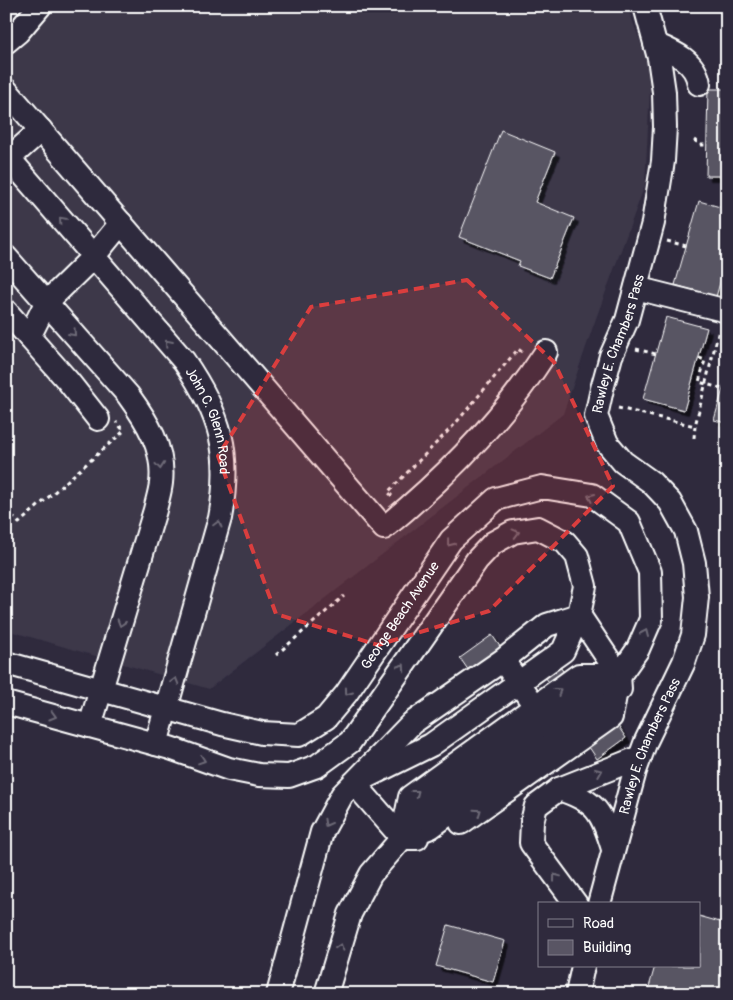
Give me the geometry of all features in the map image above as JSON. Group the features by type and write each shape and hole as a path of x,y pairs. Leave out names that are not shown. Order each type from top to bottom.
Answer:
{"street":[{"path":"6,42 18,32 40,6"},
{"name":"Rawley E. Chambers Pass","path":"600,902 640,757 684,662 693,635 697,598 694,563 686,531 670,502 651,482 623,462 612,450 607,443 596,416 611,356 627,320 636,288 653,223 663,161 665,127 664,92 655,44 645,6"},
{"path":"655,44 677,53 691,65 698,77 699,84"},
{"path":"6,90 384,528 454,466 493,423 526,383 535,352"},
{"path":"7,158 41,130"},
{"name":"John C. Glenn Road","path":"7,158 184,361 202,388 214,413 224,453 225,493 220,518 156,744"},
{"path":"29,337 46,303 94,256 121,223"},
{"path":"6,257 128,395 145,418 156,440 160,460 162,482 155,510 90,726"},
{"path":"636,288 726,311"},
{"path":"6,311 68,381 105,418"},
{"name":"George Beach Avenue","path":"6,663 167,709 262,733 299,734 326,718 346,694 451,540 496,499 542,487 592,495 629,522 650,572 651,619 638,649 600,703 551,728"},
{"path":"6,703 156,744 229,769 259,775 289,776 317,766 350,742 477,560 493,543 514,532 538,528 565,542 577,556 585,586 579,615 558,634 510,671 354,783"},
{"path":"456,692 462,670 503,642 526,640 547,626 579,615"},
{"path":"510,671 551,728 586,752 616,732 623,722 619,675 579,615"},
{"path":"278,994 322,832 342,795 412,723 456,692 510,671 526,640"},
{"path":"326,994 350,914 371,874 402,838 431,827 551,728 579,675 619,675"},
{"path":"402,838 410,797 551,728"},
{"path":"575,902 531,843 532,822 536,806 559,789 640,757"},
{"path":"354,783 402,838"},
{"path":"559,789 579,795 598,811 613,849"},
{"path":"576,994 582,968"}],"path":[{"path":"694,140 701,145 706,145"},
{"path":"659,239 686,246"},
{"path":"694,438 705,384 726,311"},
{"path":"628,347 656,354"},
{"path":"396,500 388,492 455,424 518,349 535,352"},
{"path":"698,358 705,360 699,382 723,389"},
{"path":"611,406 695,426"},
{"path":"6,513 8,512 19,523 124,432 105,418"},
{"path":"276,655 344,596"}],"highlighted area":[{"path":"467,280 554,362 613,486 489,611 378,645 276,614 218,456 311,307"}],"shaded area":[{"path":"6,6 627,6 651,70 645,185 563,414 209,689 6,630"}],"building":[{"path":"708,89 727,89 727,176 706,176"},
{"path":"501,130 555,152 535,202 574,218 550,278 518,266 520,261 459,237"},
{"path":"699,201 727,209 727,258 716,297 675,285"},
{"path":"666,317 707,328 684,410 643,399"},
{"path":"727,375 727,423 714,420"},
{"path":"492,635 503,651 471,674 460,658"},
{"path":"557,663 566,675 552,686 542,673"},
{"path":"616,723 626,738 597,759 587,744"},
{"path":"700,916 727,924 727,984 724,994 647,994 654,968 700,968"},
{"path":"448,925 505,941 493,982 436,966"}]}
